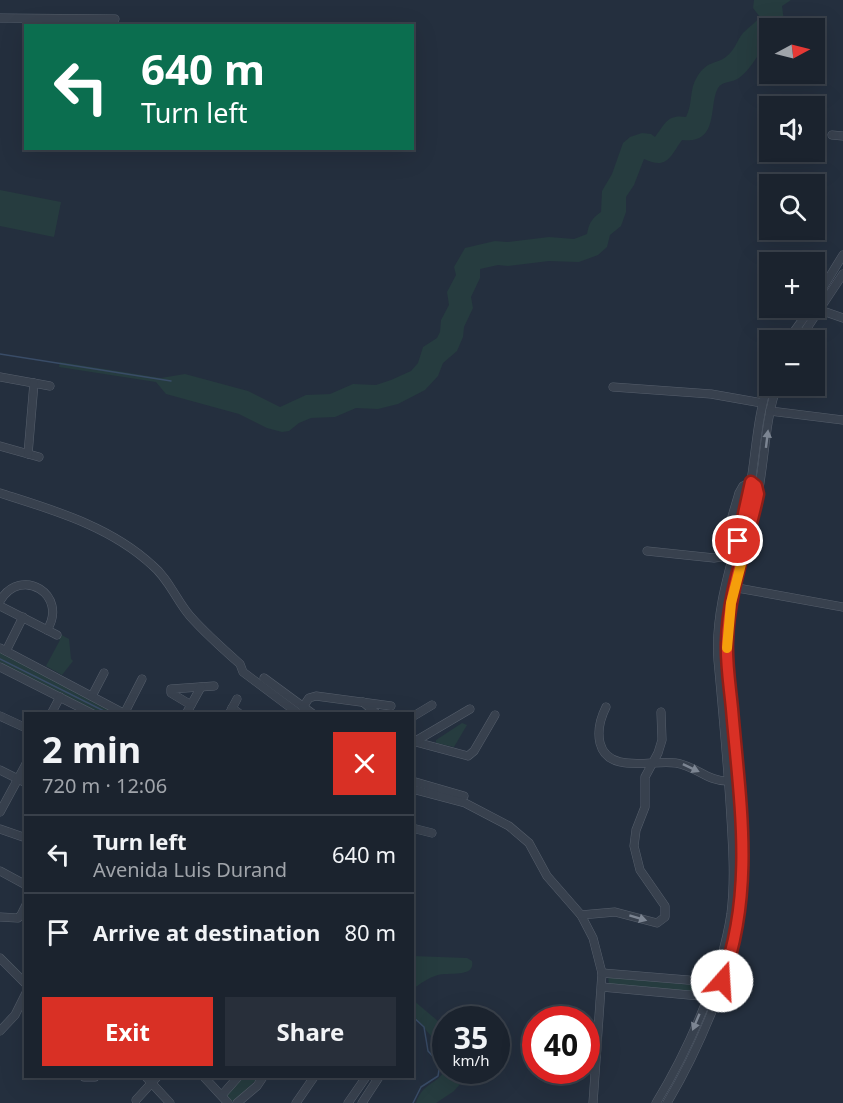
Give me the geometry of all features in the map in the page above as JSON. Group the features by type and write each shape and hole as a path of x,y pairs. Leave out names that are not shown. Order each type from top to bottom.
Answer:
{"street":[{"path":"0,18 115,19"},
{"path":"832,135 843,136"},
{"path":"825,284 843,255"},
{"path":"825,302 843,274"},
{"path":"825,312 843,318"},
{"path":"0,377 50,386"},
{"path":"28,454 34,383"},
{"path":"614,387 711,394 762,403"},
{"path":"751,482 764,396"},
{"path":"667,1103 685,1069 716,998 734,947 740,913 742,890 740,801 727,650 728,624 758,494 774,396"},
{"path":"770,411 843,420"},
{"path":"0,446 39,457"},
{"path":"751,482 756,486 758,494"},
{"path":"656,1103 707,997 727,933 732,901 729,781 717,651 718,623 730,559 727,542 739,493 743,486 751,482"},
{"path":"0,493 75,518 133,549 171,585 190,616 240,664 243,672 302,711"},
{"path":"646,551 730,559 739,562 743,557"},
{"path":"0,601 8,591 20,585 41,589 48,596 53,608 53,617 47,630"},
{"path":"726,585 843,607"},
{"path":"0,606 57,635"},
{"path":"23,617 3,649 121,712"},
{"path":"0,667 89,712"},
{"path":"92,696 104,673"},
{"path":"264,678 302,711"},
{"path":"126,712 142,679"},
{"path":"191,705 171,693 171,689 214,686"},
{"path":"187,712 201,687"},
{"path":"52,712 60,697"},
{"path":"302,711 313,697 391,706"},
{"path":"230,711 237,699"},
{"path":"362,702 374,712"},
{"path":"414,716 432,705"},
{"path":"606,707 599,728 599,739 605,753 617,761 631,764 665,762 681,764 693,768 712,780 729,781"},
{"path":"414,740 470,709"},
{"path":"581,915 615,912 657,923 665,917 665,906 640,870 634,846 636,830 645,807 645,777 662,740 661,712"},
{"path":"414,741 468,756 474,751 495,715"},
{"path":"0,716 24,727"},
{"path":"0,770 22,781 0,812"},
{"path":"414,782 464,796"},
{"path":"414,790 465,804 509,826 529,843 548,876 581,915 592,938 602,973 593,1103"},
{"path":"414,828 432,833"},
{"path":"0,829 24,837"},
{"path":"0,871 24,884"},
{"path":"0,917 18,918 24,909"},
{"path":"0,958 24,982"},
{"path":"602,973 712,982"},
{"path":"712,982 716,998"},
{"path":"602,987 716,998"},
{"path":"0,1031 15,1015 24,997"},
{"path":"205,1078 228,1103"},
{"path":"222,1095 237,1078"},
{"path":"237,1103 257,1086 262,1078"},
{"path":"296,1103 313,1078"},
{"path":"348,1103 365,1078"},
{"path":"362,1103 378,1078"},
{"path":"136,1100 152,1079 170,1103"}],"green space":[{"path":"754,0 791,0 782,6 784,18 759,18 759,55 739,78 722,84 718,88 710,122 702,136 694,140 682,140 671,156 663,162 644,159 634,185 626,197 626,212 621,226 610,235 607,247 598,255 579,262 549,261 498,265 480,269 480,278 471,297 473,308 464,327 463,337 457,351 443,363 438,376 425,390 398,404 378,409 356,408 335,417 311,418 299,423 289,431 282,432 267,428 239,414 166,394 156,382 59,367 60,362 161,378 185,374 248,391 280,407 306,395 330,394 353,384 376,385 411,371 418,363 423,347 437,338 440,332 441,320 449,305 447,292 456,275 454,267 465,248 495,241 507,242 549,237 574,239 587,234 591,221 601,212 602,191 612,174 623,143 630,137 642,133 655,137 670,119 686,117 697,77 705,67 730,54 743,33 760,17 753,8"},
{"path":"0,190 61,202 54,237 0,226"},
{"path":"58,633 69,639 73,661 62,675 46,666 60,640 56,637"},
{"path":"0,652 117,712 97,712 0,663"},
{"path":"462,723 467,725 454,747 436,743 436,740"},
{"path":"414,956 467,958 472,961 470,970 466,972 442,974 414,988"},
{"path":"608,977 702,986 700,992 609,985"},
{"path":"414,1001 432,1016 432,1037 414,1016"},
{"path":"239,1078 258,1078 234,1101 230,1101 226,1093"},
{"path":"432,1083 460,1084 436,1103 416,1103 426,1087"}],"waterway":[{"path":"0,354 171,381"},
{"path":"0,659 106,712"},
{"path":"413,1103 421,1087 438,1076 440,1064 428,1051 424,1027 414,1018"}],"slow traffic":[{"path":"727,648 731,603 748,537"}],"route":[{"path":"722,981 736,936 742,890 740,801 727,659 727,633 734,589 758,494 756,486 751,482 738,541"}]}
